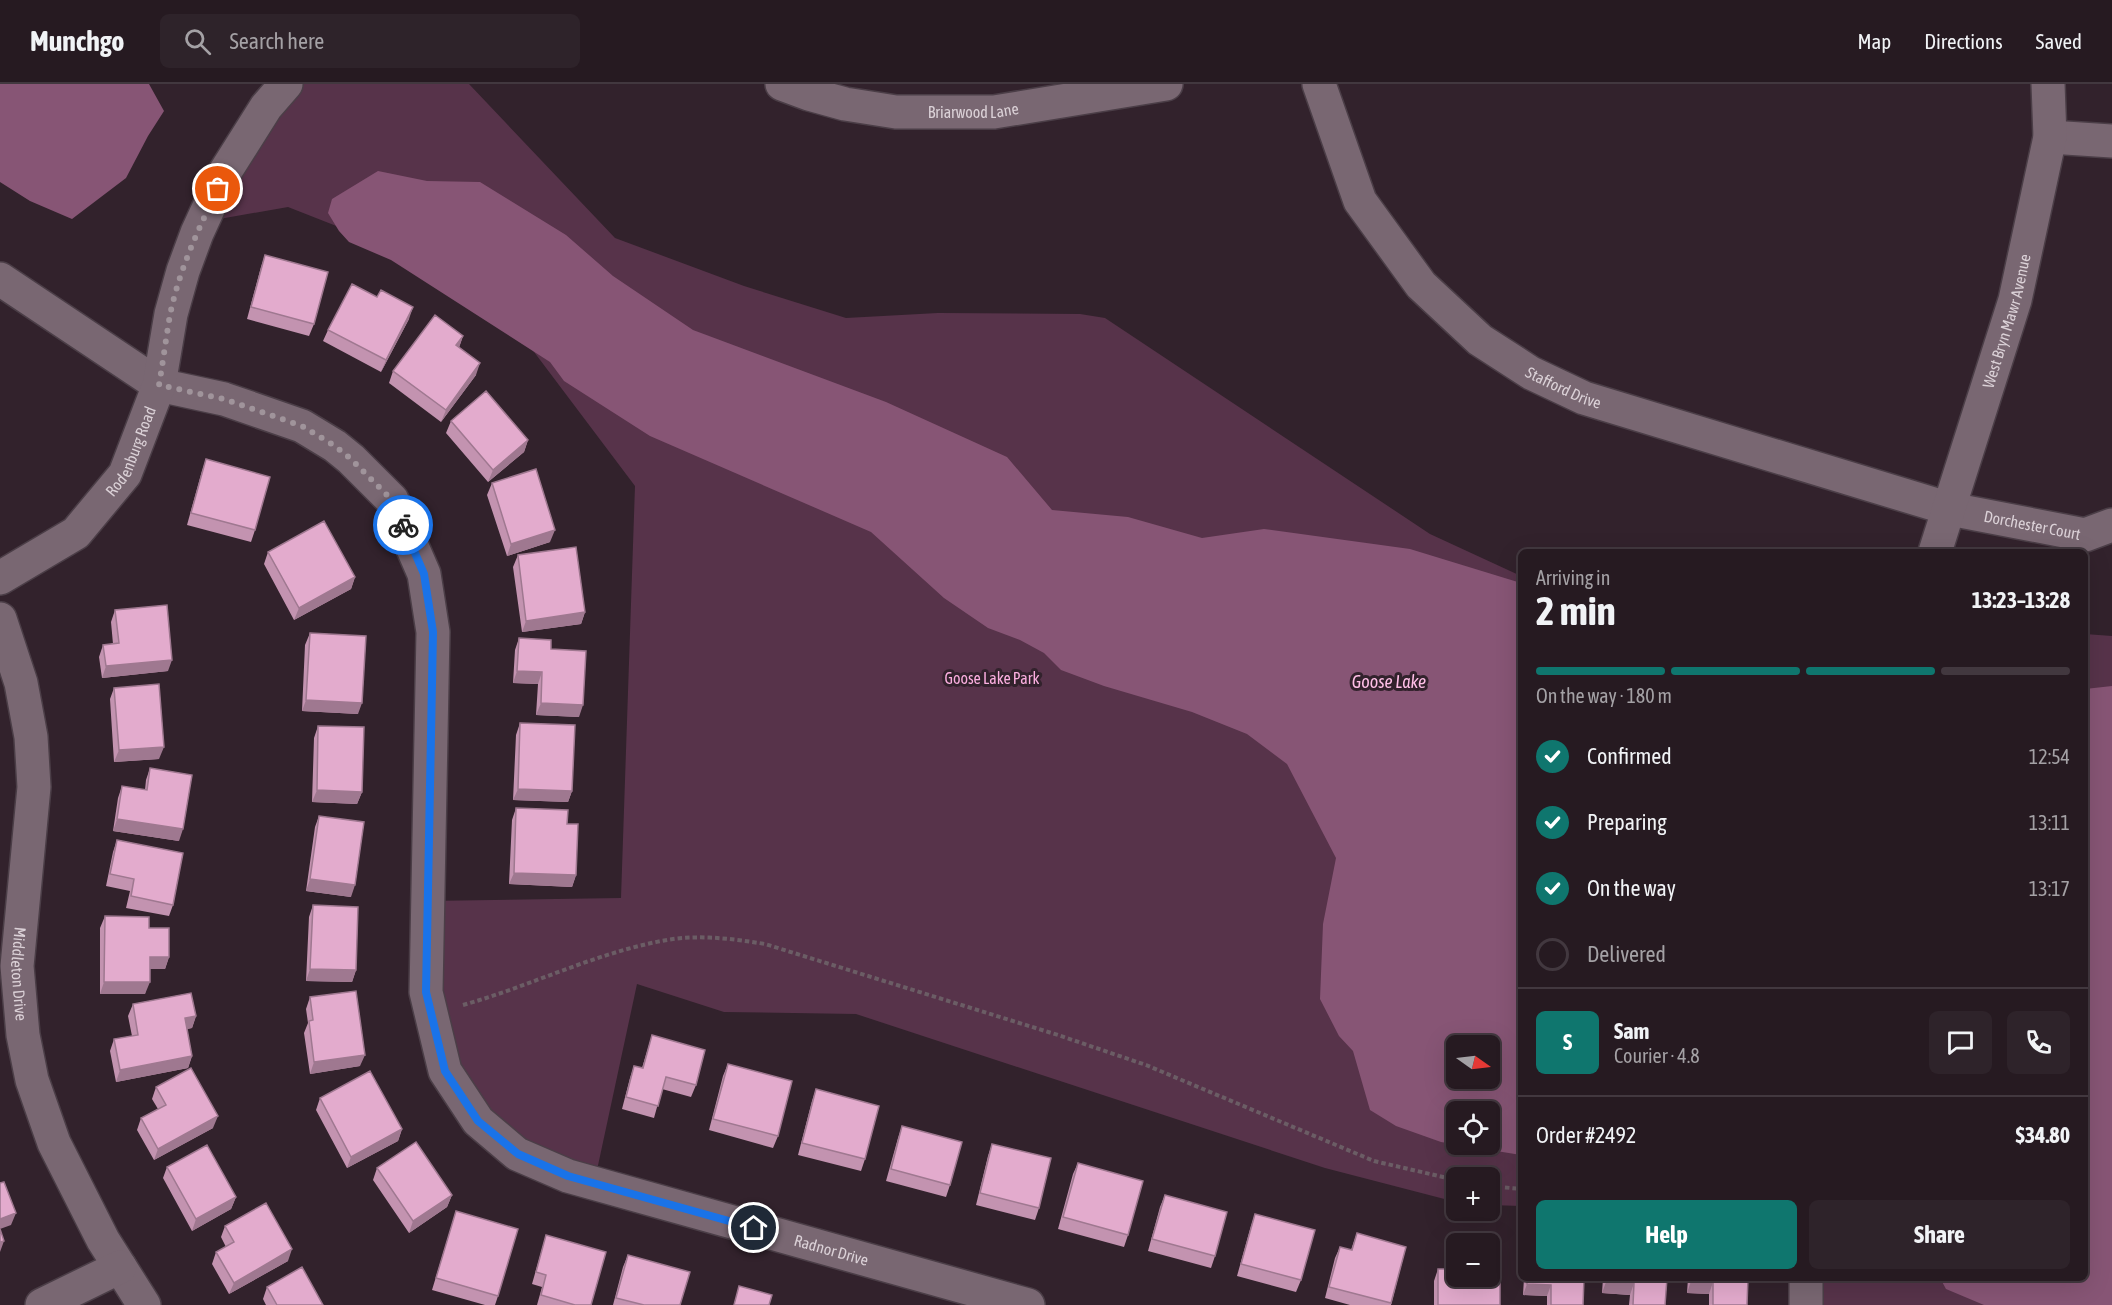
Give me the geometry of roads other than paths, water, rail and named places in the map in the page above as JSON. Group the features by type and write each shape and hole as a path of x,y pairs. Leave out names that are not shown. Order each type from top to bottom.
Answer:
{"street":[{"name":"Rodenburg Road","path":"0,578 76,533 125,474 159,385 171,314 196,233 225,172 266,107 286,84"},
{"name":"Briarwood Lane","path":"782,84 846,104 896,112 994,112 1166,84"},
{"name":"Stafford Drive","path":"1319,84 1360,201 1421,285 1480,340 1531,373 1584,398 1950,509"},
{"name":"West Bryn Mawr Avenue","path":"1936,549 2015,300 2050,137 2048,84"},
{"path":"2050,137 2112,141"},
{"path":"0,279 159,385"},
{"name":"Radnor Drive","path":"159,385 224,399 302,426 335,446 351,459 392,500 424,574 433,632 426,992 445,1071 478,1121 518,1154 568,1176 1028,1305"},
{"name":"Dorchester Court","path":"1950,509 2085,535 2112,525"},
{"name":"Middleton Drive","path":"0,619 21,683 31,737 34,787 8,966 32,1080 54,1143 103,1240 144,1305"},
{"path":"42,1305 120,1267"},
{"path":"1806,1281 1806,1305"}],"water":[{"path":"0,84 149,84 164,111 126,178 72,219 30,201 0,182"},
{"name":"Goose Lake","path":"378,171 427,181 480,182 566,235 613,276 693,330 886,402 1007,457 1052,510 1128,517 1202,538 1264,529 1410,549 1518,582 1518,1155 1500,1152 1500,1101 1446,1101 1446,1143 1396,1126 1370,1110 1353,1051 1339,1036 1320,999 1323,924 1336,858 1287,764 1247,734 1192,712 1104,686 1061,670 1044,653 1020,640 988,628 944,598 871,532 650,436 564,381 550,362 391,260 349,242 328,213 332,199"},
{"path":"2112,686 2112,1305 1984,1305 1946,1289 1942,1281 2088,1281 2088,689"}],"park label":[{"name":"Goose Lake Park","path":"992,678"}]}
